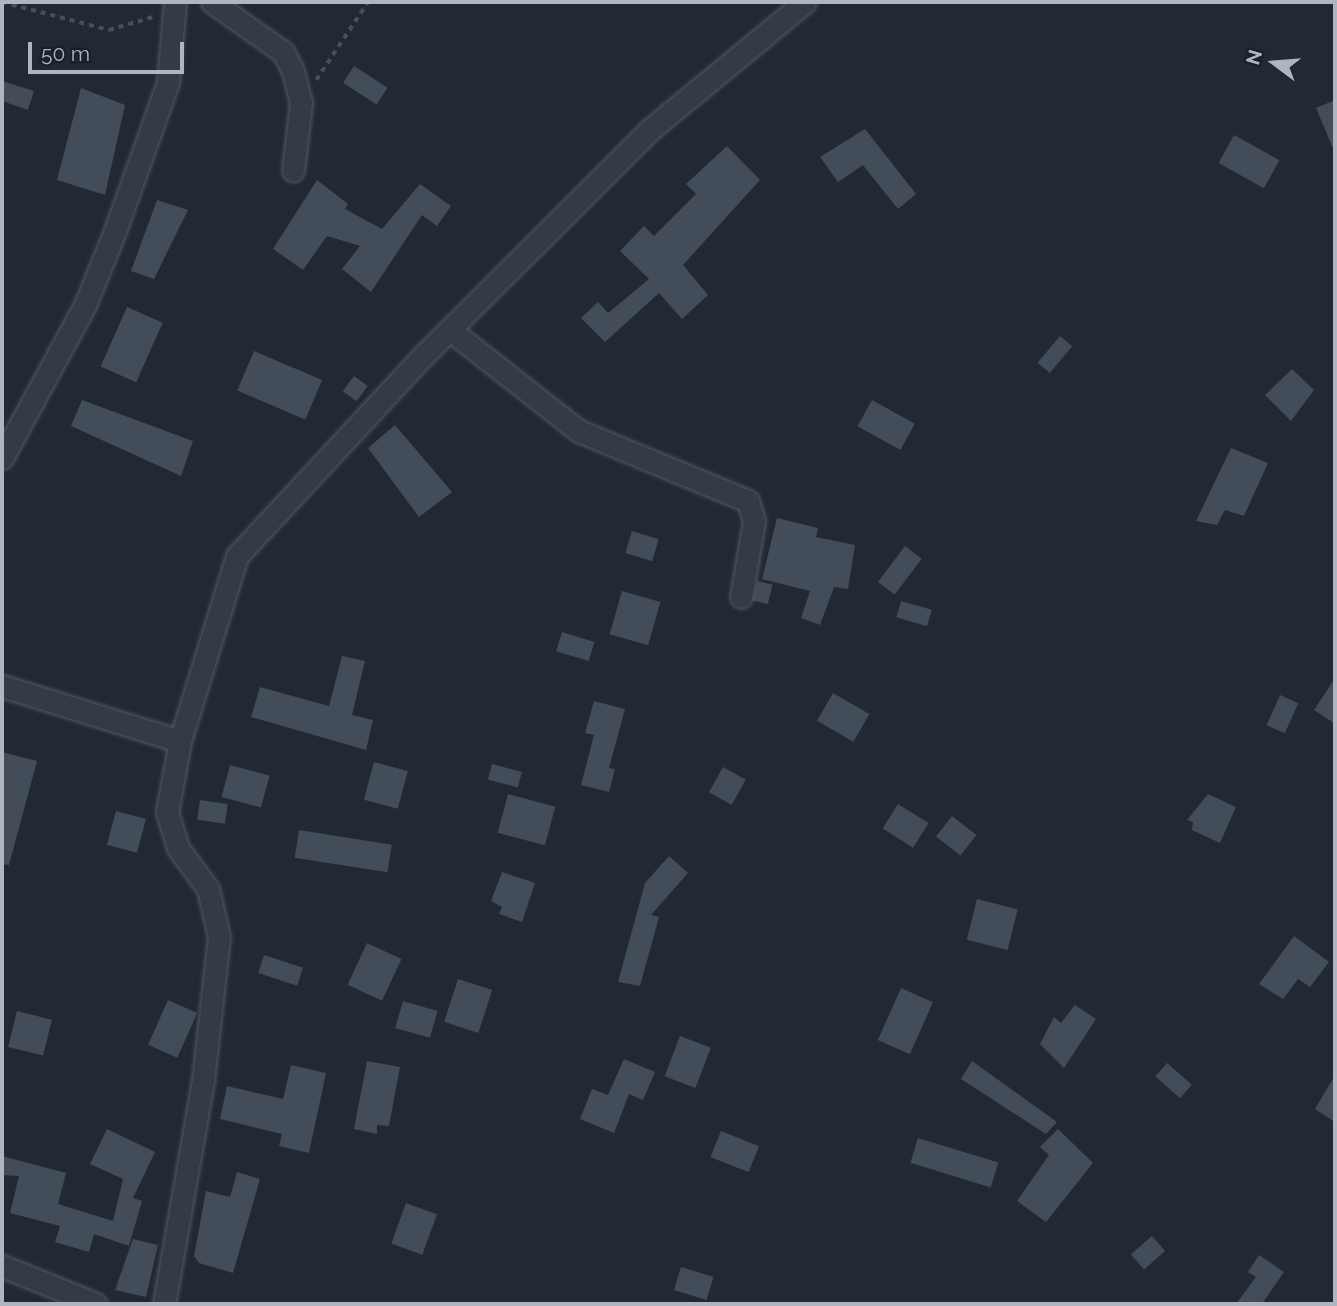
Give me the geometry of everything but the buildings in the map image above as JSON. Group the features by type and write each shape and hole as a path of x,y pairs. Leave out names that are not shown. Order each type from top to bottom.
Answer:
{"street":[{"path":"212,2 283,52 301,102 293,171"},
{"path":"164,1304 203,1081 219,937 208,889 178,848 167,812 180,741 237,556 450,330 652,128 805,2"},
{"path":"2,458 85,305 115,231 168,82 175,5"},
{"path":"450,330 579,431 748,501 754,521 741,597"},
{"path":"2,686 180,741"},
{"path":"2,1266 96,1304"}],"path":[{"path":"2,2 109,30 135,26 175,5"},
{"path":"301,102 368,2"}]}
